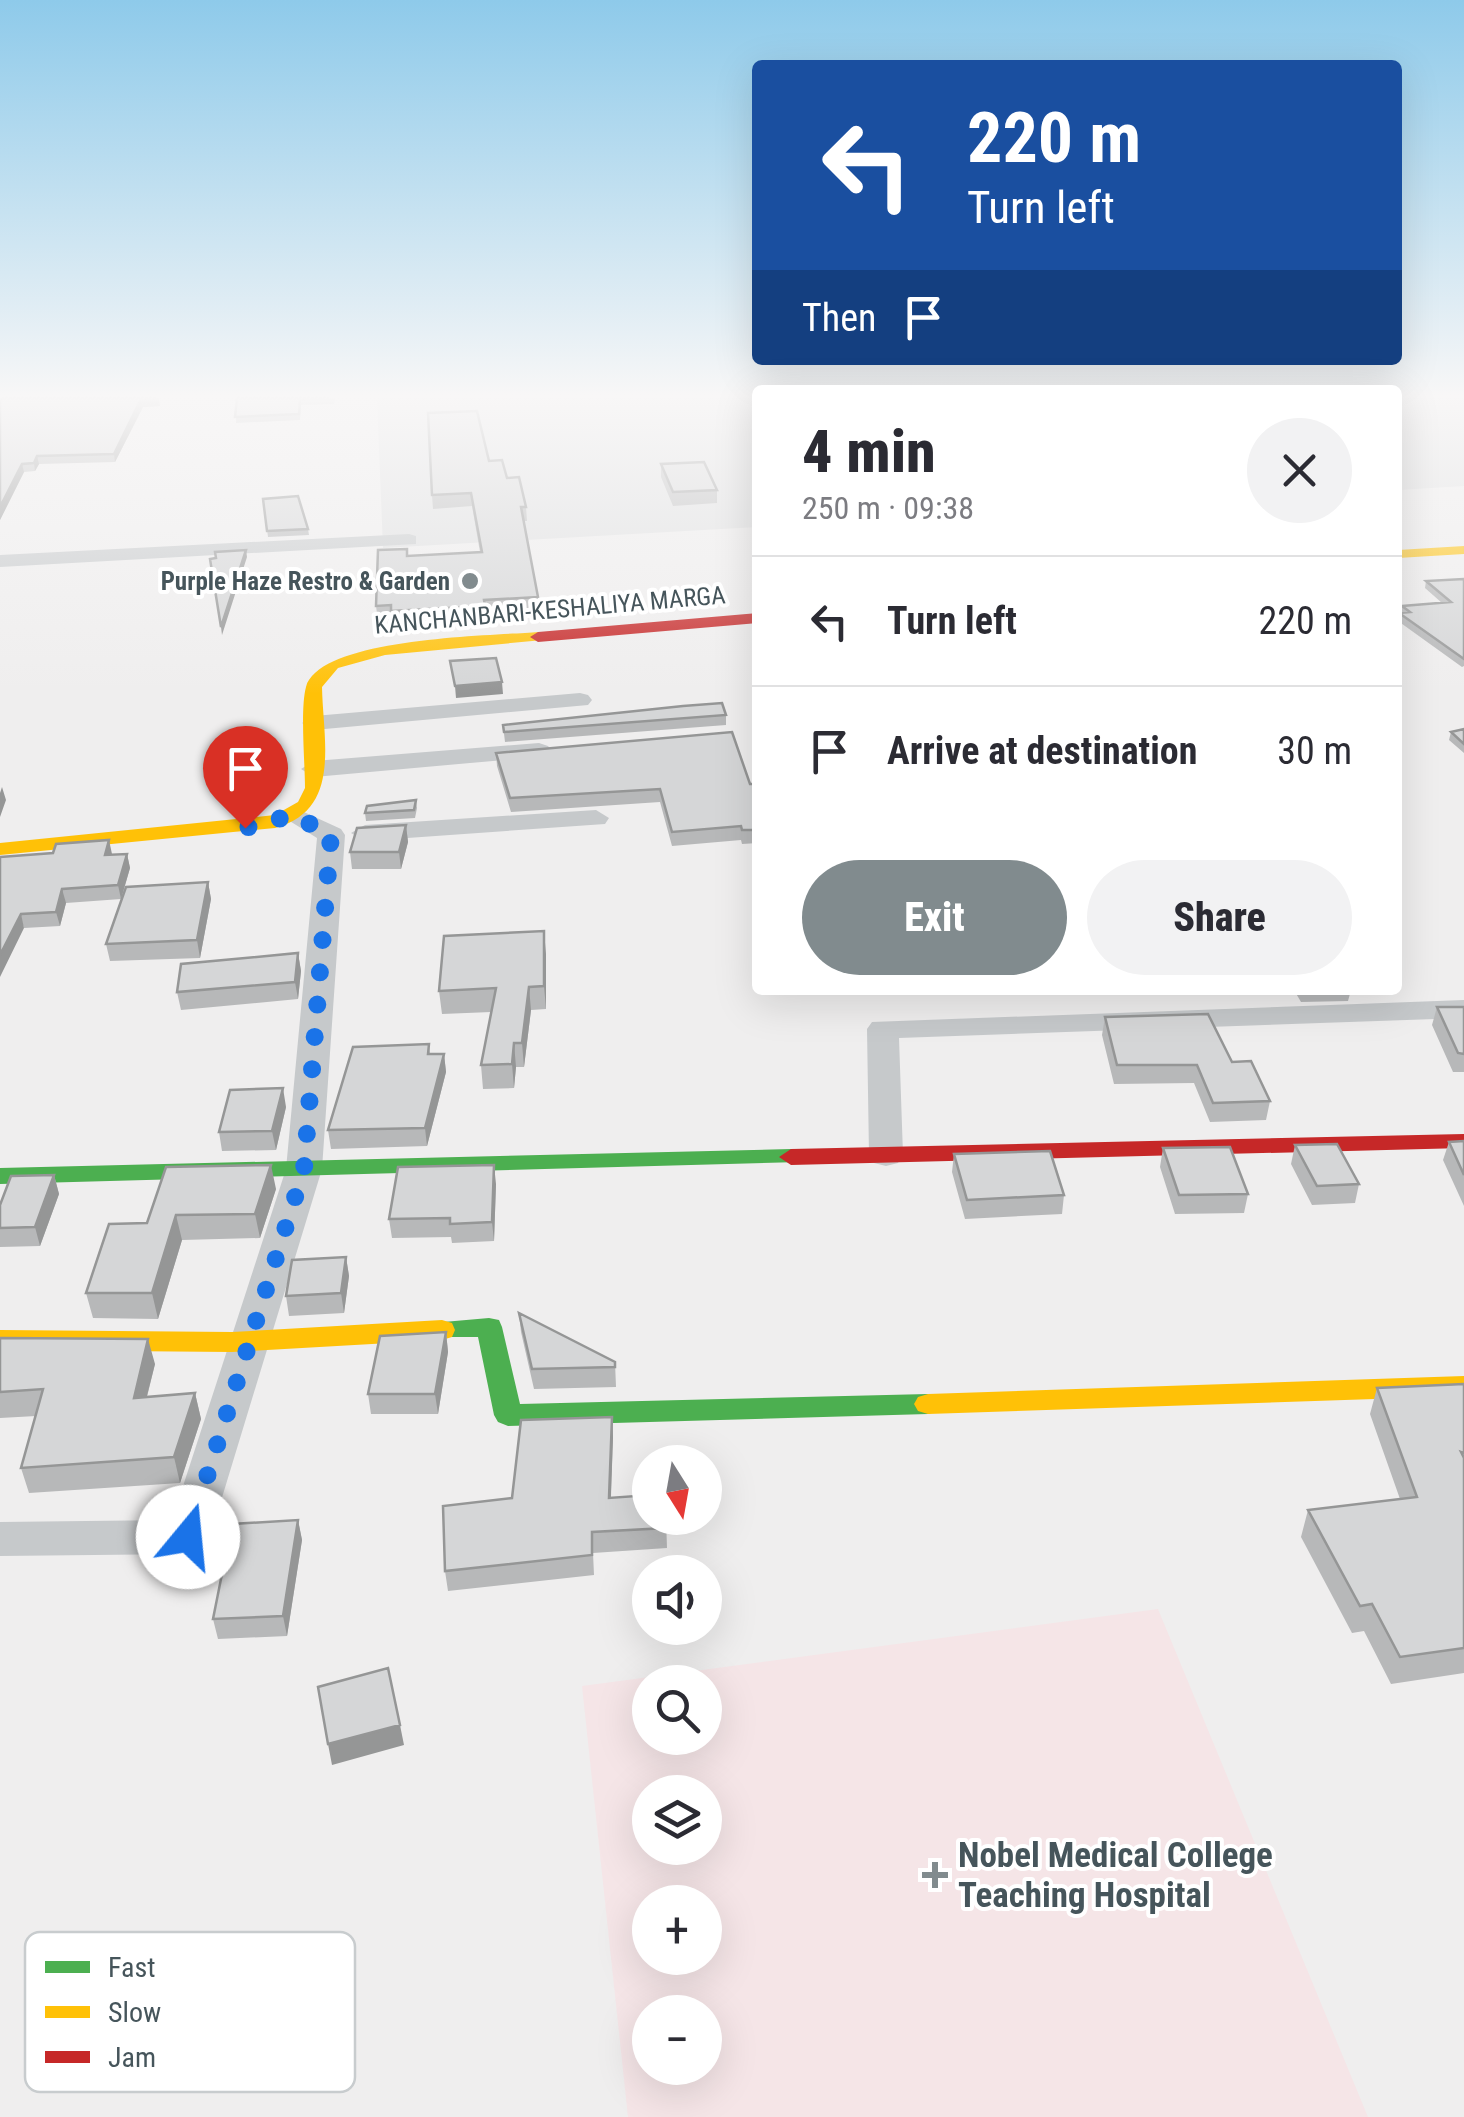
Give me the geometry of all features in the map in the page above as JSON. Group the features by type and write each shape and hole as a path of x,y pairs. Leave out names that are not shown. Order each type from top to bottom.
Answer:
{"street":[{"path":"0,561 409,540"},
{"path":"1402,554 1460,554"},
{"name":"KANCHANBARI-KESHALIYA MARGA","path":"293,815 310,802 314,686 332,664 384,650 752,618"},
{"path":"314,723 580,700"},
{"path":"314,769 569,749"},
{"path":"0,849 245,828 293,815 331,835 596,818"},
{"path":"0,1539 188,1537 304,1169 331,835"},
{"path":"886,1155 883,1028 1464,1009"},
{"path":"0,1176 1464,1141"},
{"path":"0,1340 247,1342 490,1327 508,1415 1146,1399 1464,1386"}],"shaded area":[{"path":"381,497 752,497 752,527 383,548"},
{"name":"Nobel Medical College Teaching Hospital","path":"1158,1609 1368,2117 628,2117 582,1686 632,1679 632,1755 722,1755 722,1667"}],"building":[{"path":"298,497 308,529 267,531 263,499"},
{"path":"472,497 524,497 526,507 521,507 538,597 484,600 485,606 391,611 391,605 376,606 378,550 407,549 407,556 482,552"},
{"path":"246,550 221,627 210,559 216,558 215,552"},
{"path":"1464,579 1464,659 1402,615 1410,612 1402,606 1451,602 1426,581"},
{"path":"496,658 502,682 455,686 450,661"},
{"path":"722,703 726,715 504,732 503,725 683,706"},
{"path":"1464,729 1464,744 1451,732"},
{"path":"732,732 752,784 752,830 742,830 741,826 672,832 660,789 510,798 496,753"},
{"path":"416,800 414,810 365,813 367,806"},
{"path":"406,825 399,852 350,852 357,828"},
{"path":"109,840 105,855 127,854 118,885 62,889 56,912 21,914 0,955 0,857 53,853 56,844"},
{"path":"208,882 197,940 106,944 126,887"},
{"path":"544,931 544,986 529,987 522,1043 514,1043 512,1064 481,1065 496,988 439,991 444,936"},
{"path":"298,953 295,982 177,992 181,964"},
{"path":"1437,1007 1464,1007 1464,1054 1458,1053"},
{"path":"1208,1014 1232,1062 1251,1061 1270,1101 1213,1103 1197,1065 1117,1065 1105,1017"},
{"path":"429,1044 428,1054 444,1054 425,1128 328,1130 353,1047"},
{"path":"283,1088 272,1131 219,1132 230,1090"},
{"path":"1464,1141 1464,1175 1449,1142"},
{"path":"1337,1144 1359,1184 1317,1186 1295,1145"},
{"path":"1230,1147 1248,1194 1179,1195 1163,1148"},
{"path":"1050,1151 1064,1195 967,1200 954,1154"},
{"path":"271,1165 255,1214 176,1215 152,1293 86,1293 109,1224 147,1223 166,1167"},
{"path":"494,1165 492,1222 450,1224 450,1218 389,1219 398,1167"},
{"path":"54,1175 35,1227 0,1228 0,1205 11,1176"},
{"path":"346,1257 341,1293 286,1296 292,1260"},
{"path":"519,1313 615,1362 615,1367 532,1369"},
{"path":"446,1332 435,1394 368,1394 380,1336"},
{"path":"0,1338 148,1339 134,1398 195,1393 174,1457 21,1468 43,1389 0,1392"},
{"path":"1464,1384 1464,1648 1400,1657 1372,1604 1360,1606 1308,1510 1417,1497 1377,1388"},
{"path":"612,1417 609,1498 632,1496 632,1530 592,1532 592,1555 445,1571 443,1506 512,1498 521,1420"},
{"path":"298,1520 283,1616 213,1619 232,1524"},
{"path":"388,1668 400,1725 328,1744 318,1687"}],"traffic: fast":[{"path":"0,1176 791,1157"},
{"path":"442,1330 489,1327 508,1415 928,1404"}],"traffic: slow":[{"path":"1402,554 1464,550"},
{"path":"0,849 275,822 304,806 314,788 314,686 332,665 384,650 538,637"},
{"path":"0,1340 232,1342 442,1330"},
{"path":"928,1404 1464,1386"}],"traffic: jam":[{"path":"538,637 752,619"},
{"path":"791,1157 1464,1141"}],"place":[{"name":"Purple Haze Restro & Garden","path":"470,581"},
{"name":"Nobel Medical College Teaching Hospital","path":"935,1875"}],"route":[{"path":"188,1537 304,1169 331,835 293,815 245,828"}]}
